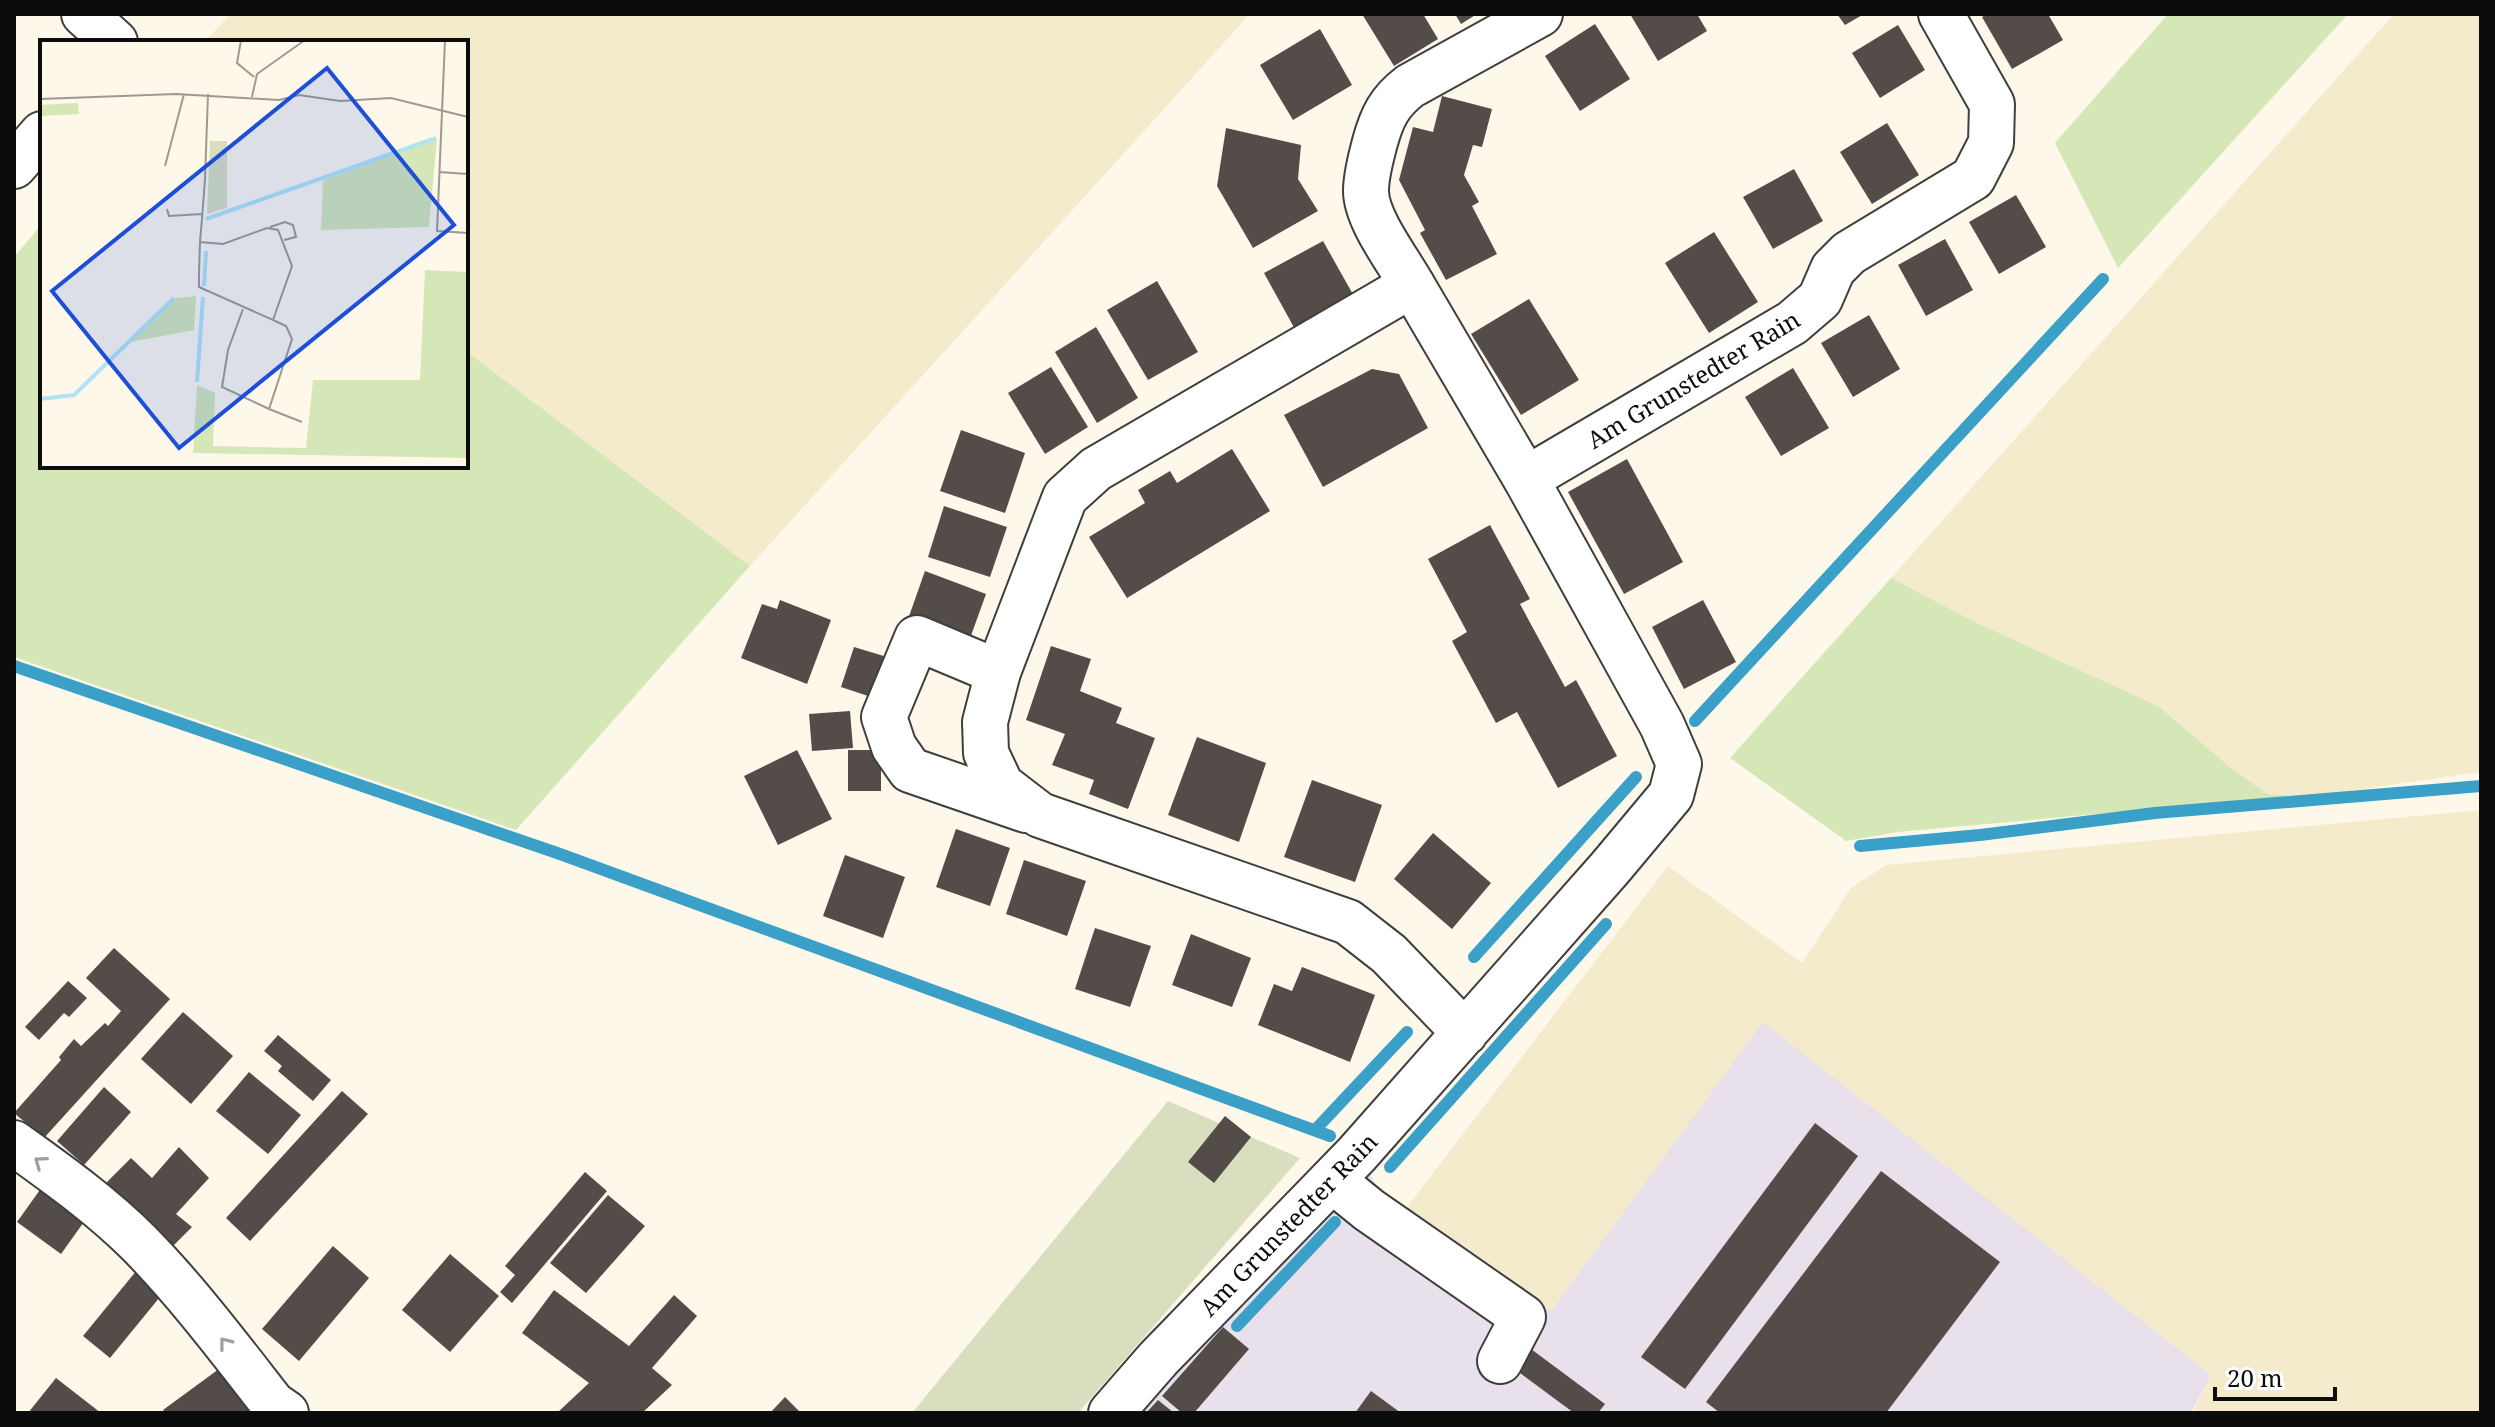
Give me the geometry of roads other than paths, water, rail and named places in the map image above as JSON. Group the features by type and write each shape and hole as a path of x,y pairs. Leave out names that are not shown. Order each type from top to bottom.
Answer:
{"street":[{"path":"84,14 113,40"},
{"name":"Am Grunstedter Rain","path":"1111,1413 1158,1359 1332,1180 1465,1033 1671,795 1679,764 1662,725 1526,479 1374,220 1366,195 1367,173 1381,121 1392,99 1540,14"},
{"name":"Am Grunstedter Rain","path":"1526,479 1792,323 1820,299 1833,269 1849,253 1973,178 1991,143 1992,104 1941,14"},
{"path":"14,166 40,136"},
{"path":"1040,815 1001,785 986,753 985,722 998,672 1065,497 1096,469 1412,285"},
{"path":"998,672 917,638 884,717 894,747 910,770 1348,922 1389,954 1465,1033"},
{"path":"14,1143 76,1188 136,1241 189,1296 273,1404 286,1413"},
{"path":"1332,1180 1369,1210 1523,1317 1500,1361"}],"waterway":[{"path":"1695,721 2103,279"},
{"path":"14,666 560,854 1330,1136"},
{"path":"1474,957 1636,777"},
{"path":"1860,846 1980,835 2155,813 2481,786"},
{"path":"1390,1167 1606,924"},
{"path":"1316,1129 1407,1032"},
{"path":"1237,1326 1335,1222"}]}
